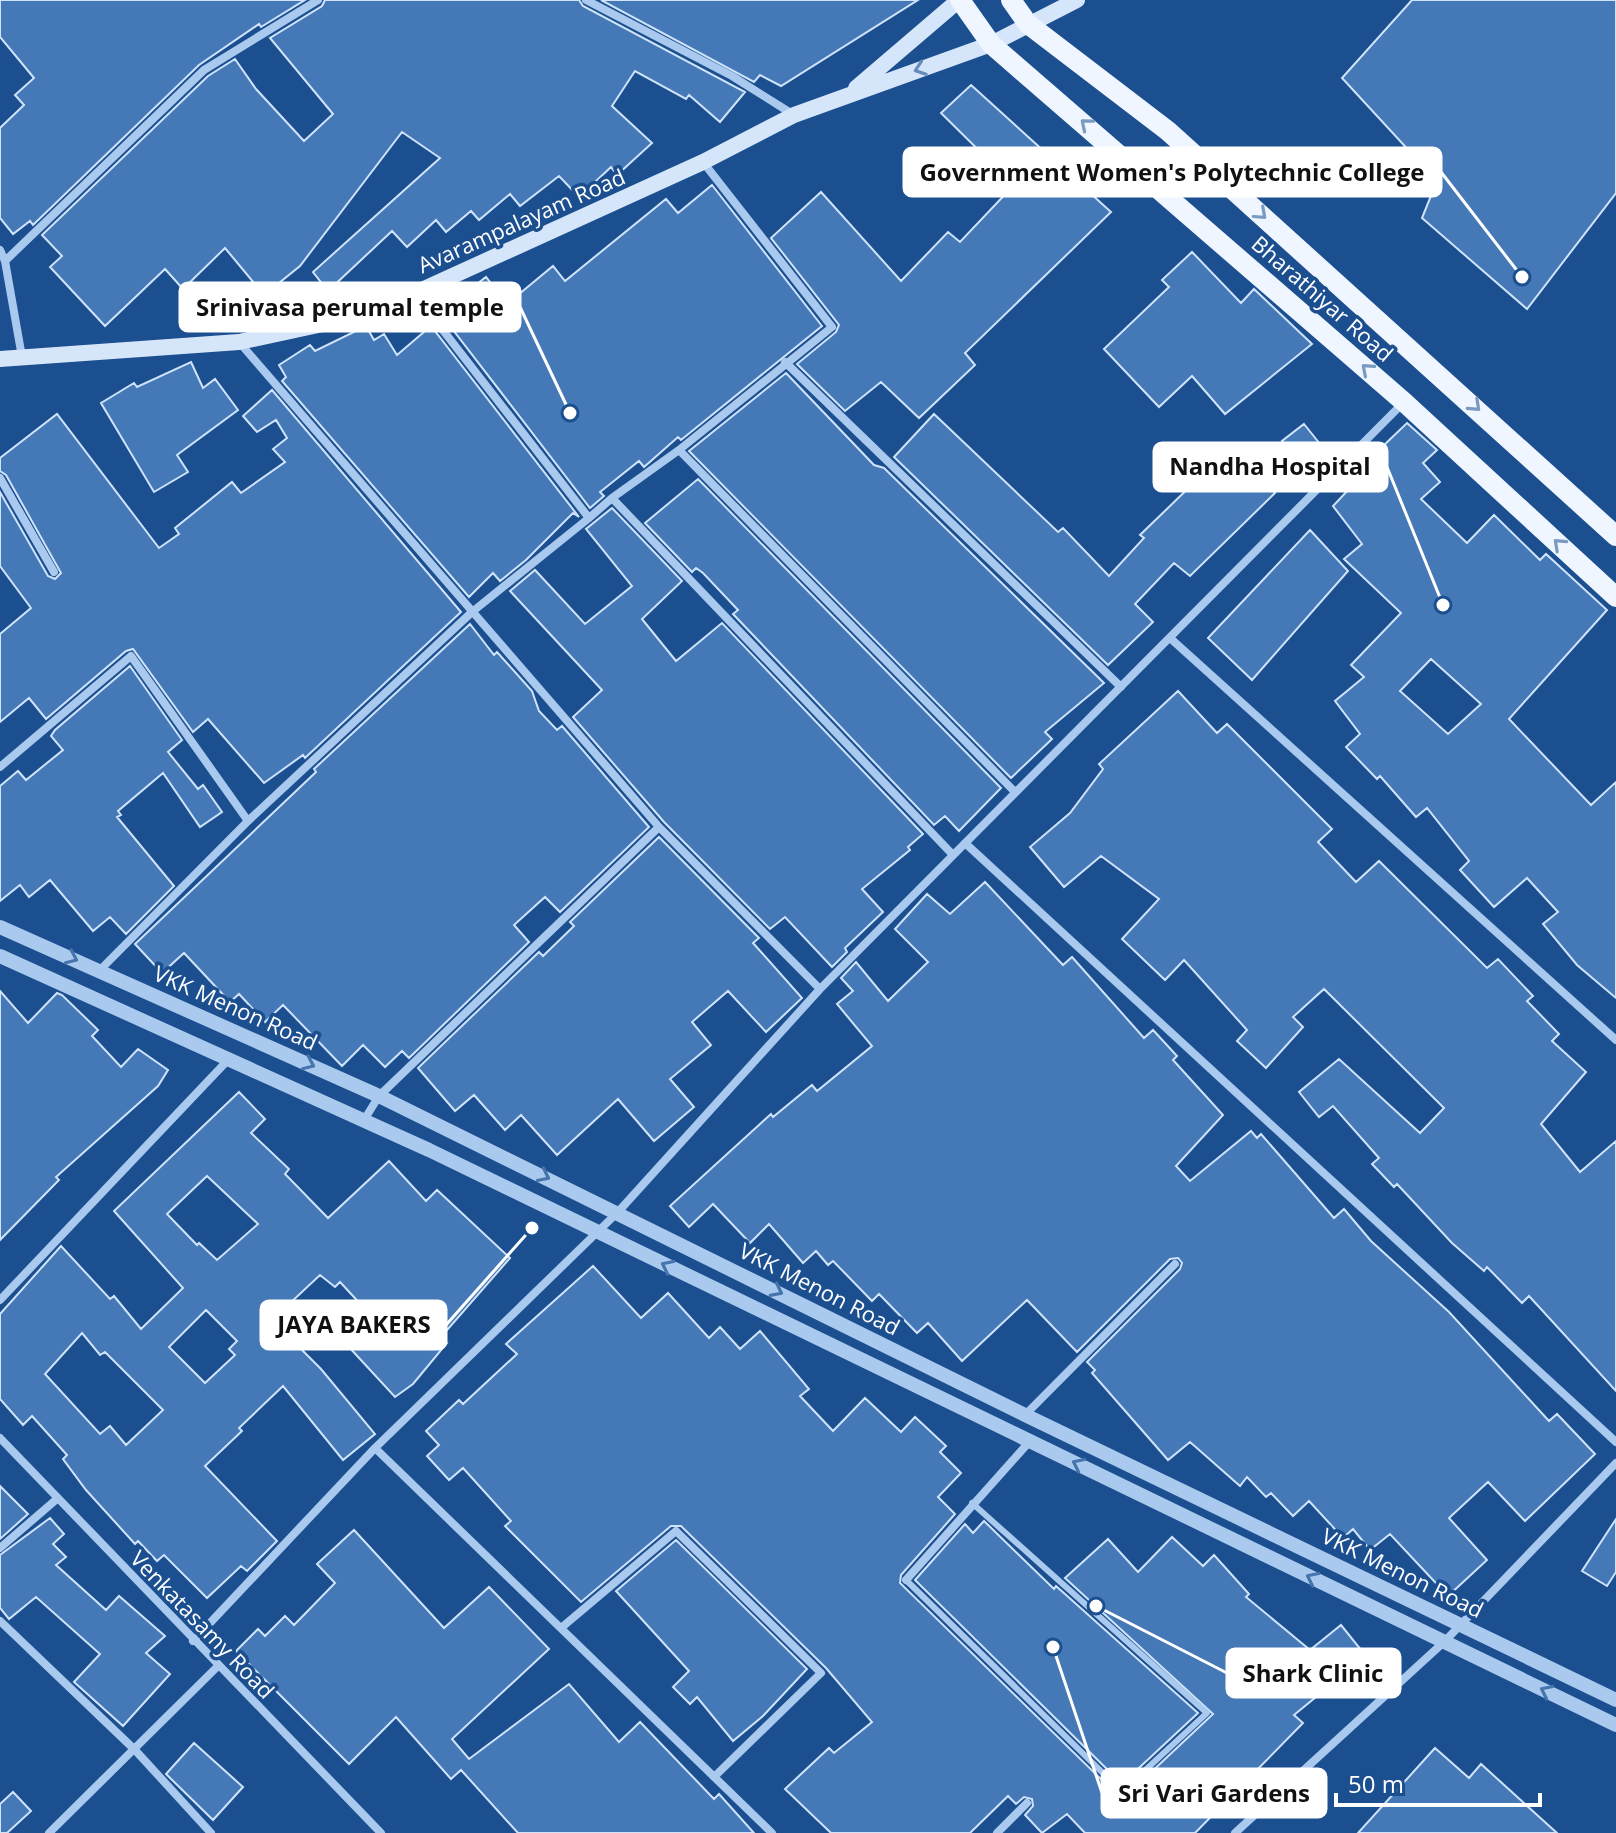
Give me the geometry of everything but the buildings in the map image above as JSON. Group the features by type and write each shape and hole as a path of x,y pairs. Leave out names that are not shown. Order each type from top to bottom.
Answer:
{"main road":[{"name":"Bharathiyar Road","path":"960,0 991,44 1404,402 1616,597"},
{"path":"849,94 960,0"},
{"name":"Bharathiyar Road","path":"1011,0 1028,24 1168,131 1616,536"},
{"name":"Avarampalayam Road","path":"0,359 239,342 369,314 703,162 794,115 991,44 1077,0"}],"street":[{"path":"5,261 204,70 318,0"},
{"path":"586,0 612,17 732,76 794,115"},
{"path":"100,970 248,821 472,612 612,498 679,450 832,327 703,162"},
{"path":"0,250 5,261 22,357"},
{"path":"414,293 589,518"},
{"path":"239,342 659,827 820,989"},
{"path":"785,362 1121,687"},
{"path":"193,1641 375,1448 618,1212 820,989 1404,402"},
{"path":"679,450 1014,791"},
{"path":"0,478 54,572"},
{"path":"612,498 953,855"},
{"path":"1170,638 1616,1040"},
{"path":"0,767 131,656 248,821"},
{"path":"364,1120 379,1096 659,827"},
{"path":"965,843 1616,1442"},
{"name":"VKK Menon Road","path":"0,927 379,1096 1025,1415 1616,1700"},
{"name":"VKK Menon Road","path":"0,956 364,1120 1616,1725"},
{"path":"0,1300 228,1060"},
{"path":"1025,1415 1175,1264"},
{"name":"Venkatasamy Road","path":"0,1438 381,1833"},
{"path":"906,1580 1030,1441"},
{"path":"375,1448 772,1833"},
{"path":"1235,1833 1444,1642 1616,1463"},
{"path":"0,1548 58,1498"},
{"path":"561,1628 676,1531 821,1673 714,1777"},
{"path":"0,1621 135,1750 211,1833"},
{"path":"49,1833 218,1666"},
{"path":"997,1833 1027,1803"}],"lane":[{"path":"906,1580 1112,1782 1127,1787 1207,1713 972,1503"}],"place":[{"name":"Government Women's Polytechnic College","path":"1522,277"},
{"name":"Srinivasa perumal temple","path":"570,413"},
{"name":"Nandha Hospital","path":"1443,605"},
{"name":"JAYA BAKERS","path":"532,1228"},
{"name":"Shark Clinic","path":"1096,1606"},
{"name":"Sri Vari Gardens","path":"1053,1647"}]}
